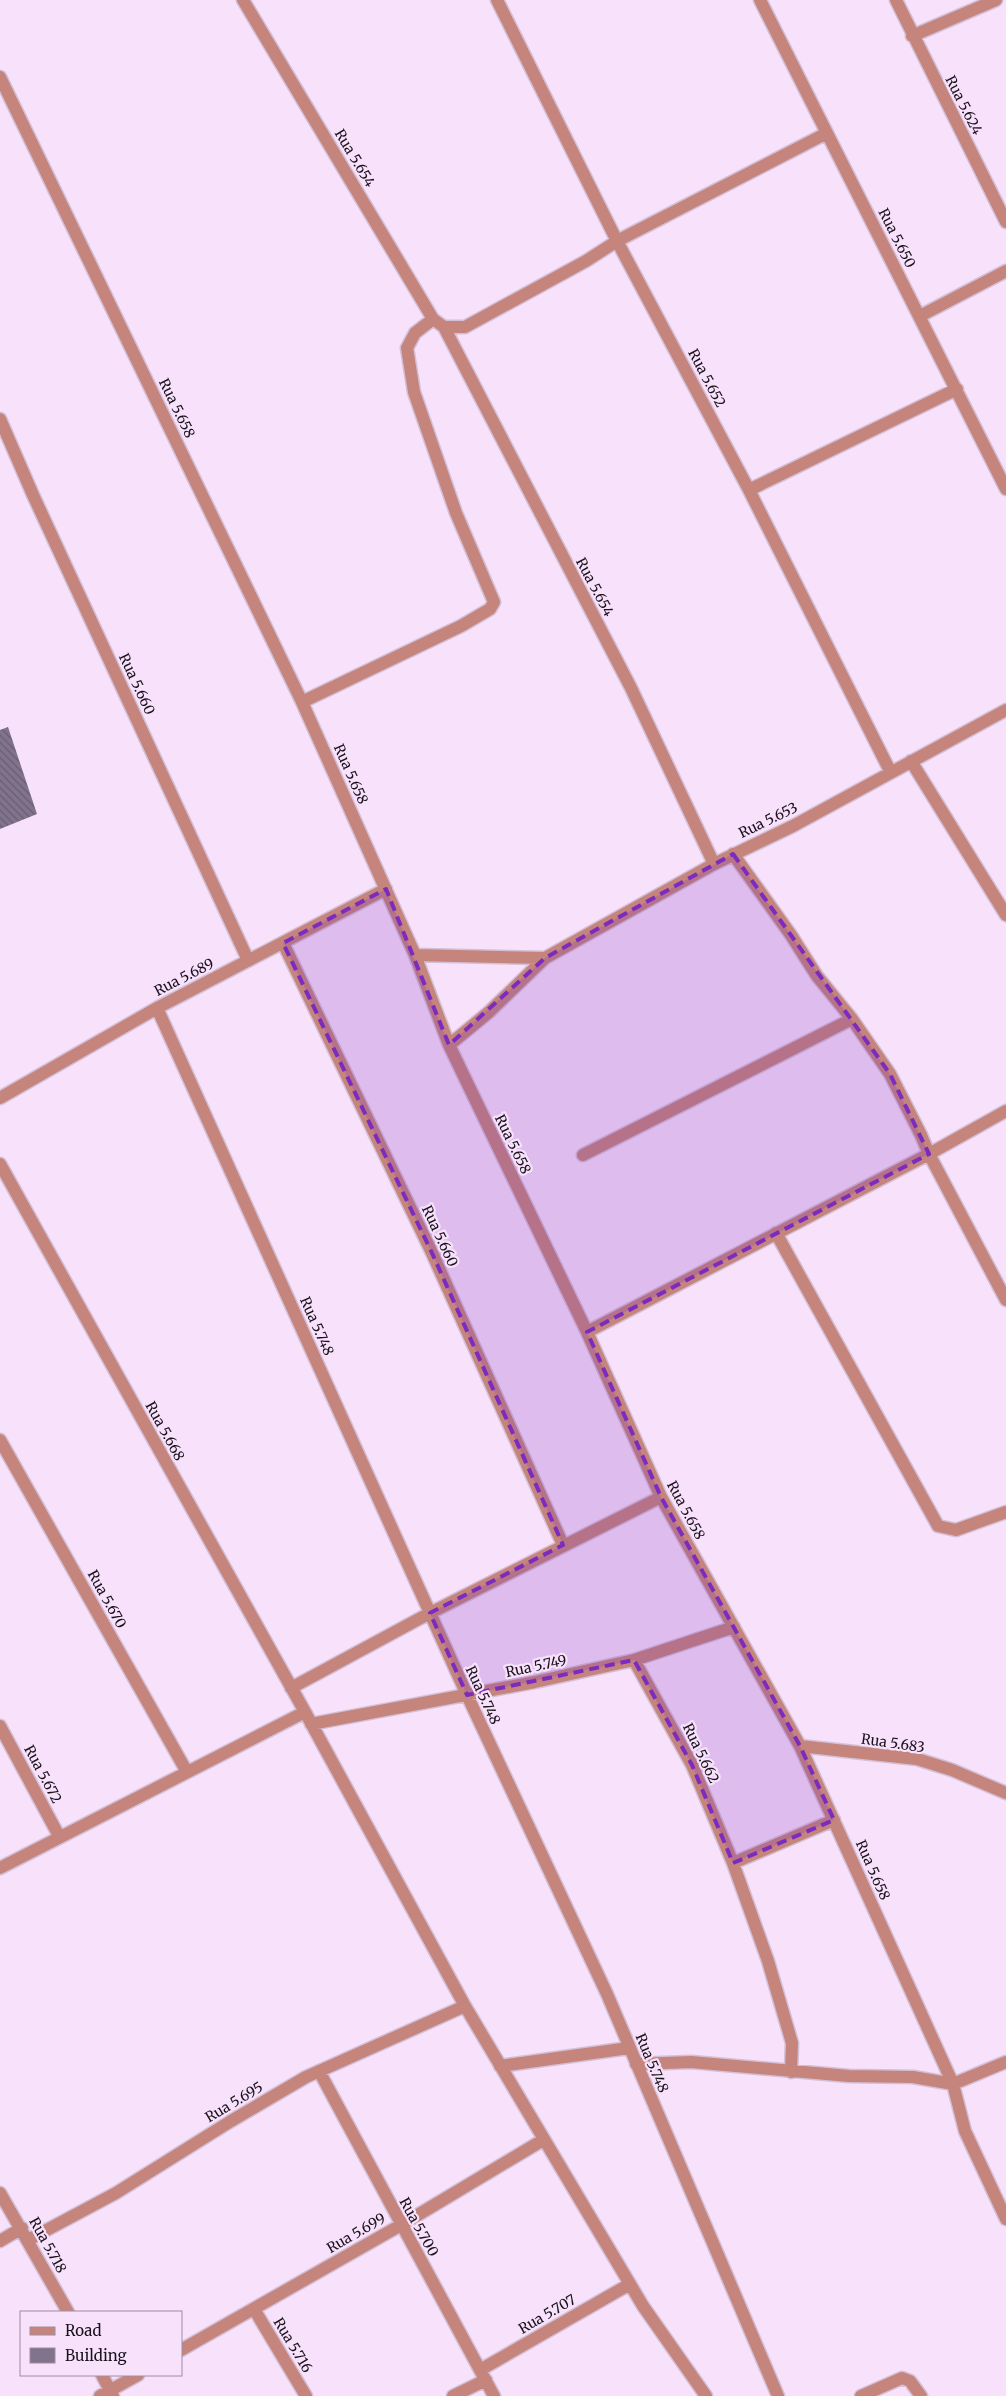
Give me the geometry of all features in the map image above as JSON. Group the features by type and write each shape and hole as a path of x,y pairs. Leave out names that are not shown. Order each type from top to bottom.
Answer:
{"street":[{"name":"Rua 5.654","path":"243,0 433,319 444,327 631,688 714,864"},
{"name":"Rua 5.652","path":"497,0 617,241 749,490 890,771"},
{"name":"Rua 5.650","path":"760,0 1006,489"},
{"name":"Rua 5.624","path":"896,0 912,36 1006,222"},
{"path":"912,36 996,0"},
{"name":"Rua 5.658","path":"0,77 302,702 415,955 449,1045 587,1332 661,1497 800,1746 953,2084 965,2131 1006,2219"},
{"path":"444,327 465,326 586,261 617,241 827,133"},
{"path":"920,316 1006,271"},
{"path":"302,702 461,626 490,609 494,602 456,513 414,392 407,348 415,333 433,319"},
{"path":"749,490 957,389"},
{"name":"Rua 5.660","path":"0,419 33,495 248,960"},
{"name":"Rua 5.653","path":"449,1045 489,1012 545,958 714,864 793,826 890,771 1006,710"},
{"path":"912,761 1006,915"},
{"path":"733,854 818,976 852,1019 890,1074 929,1154 1006,1300"},
{"name":"Rua 5.689","path":"0,1098 157,1008 386,889"},
{"name":"Rua 5.660","path":"283,943 432,1253 564,1545"},
{"path":"415,955 545,958"},
{"name":"Rua 5.748","path":"157,1008 466,1695 607,1994 778,2396"},
{"path":"583,1154 852,1019"},
{"path":"587,1332 929,1154 1006,1111"},
{"name":"Rua 5.668","path":"0,1164 304,1712"},
{"path":"776,1233 938,1526 956,1530 1006,1512"},
{"name":"Rua 5.670","path":"0,1440 187,1772"},
{"path":"291,1688 430,1613 661,1497"},
{"name":"Rua 5.749","path":"311,1724 466,1695 634,1660 734,1627"},
{"name":"Rua 5.662","path":"634,1660 692,1765 733,1864 768,1961 792,2043 791,2072"},
{"path":"0,1868 59,1836 304,1712 465,2006 543,2140 630,2284 706,2396"},
{"name":"Rua 5.672","path":"0,1726 59,1836"},
{"name":"Rua 5.683","path":"800,1746 917,1759 952,1770 1006,1793"},
{"path":"733,1864 834,1820"},
{"name":"Rua 5.695","path":"28,2240 116,2193 231,2120 319,2071 465,2006"},
{"path":"500,2066 630,2048"},
{"path":"636,2064 691,2062 849,2076 913,2077 953,2084 1006,2062"},
{"name":"Rua 5.700","path":"319,2071 494,2396"},
{"name":"Rua 5.699","path":"182,2349 401,2225 543,2140"},
{"name":"Rua 5.718","path":"0,2193 22,2228 67,2311"},
{"path":"0,2241 22,2228"},
{"name":"Rua 5.707","path":"454,2396 483,2375 630,2284"},
{"name":"Rua 5.716","path":"254,2309 306,2396"},
{"path":"102,2376 108,2394 136,2376"},
{"path":"861,2396 902,2378 910,2381 921,2396"}],"highlighted area":[{"path":"733,854 890,1074 929,1154 587,1332 661,1497 800,1746 834,1820 733,1863 692,1765 634,1660 467,1695 430,1613 563,1545 432,1253 283,943 386,889 449,1045 545,958"}],"building":[{"path":"8,727 37,814 0,829 0,730"}]}
